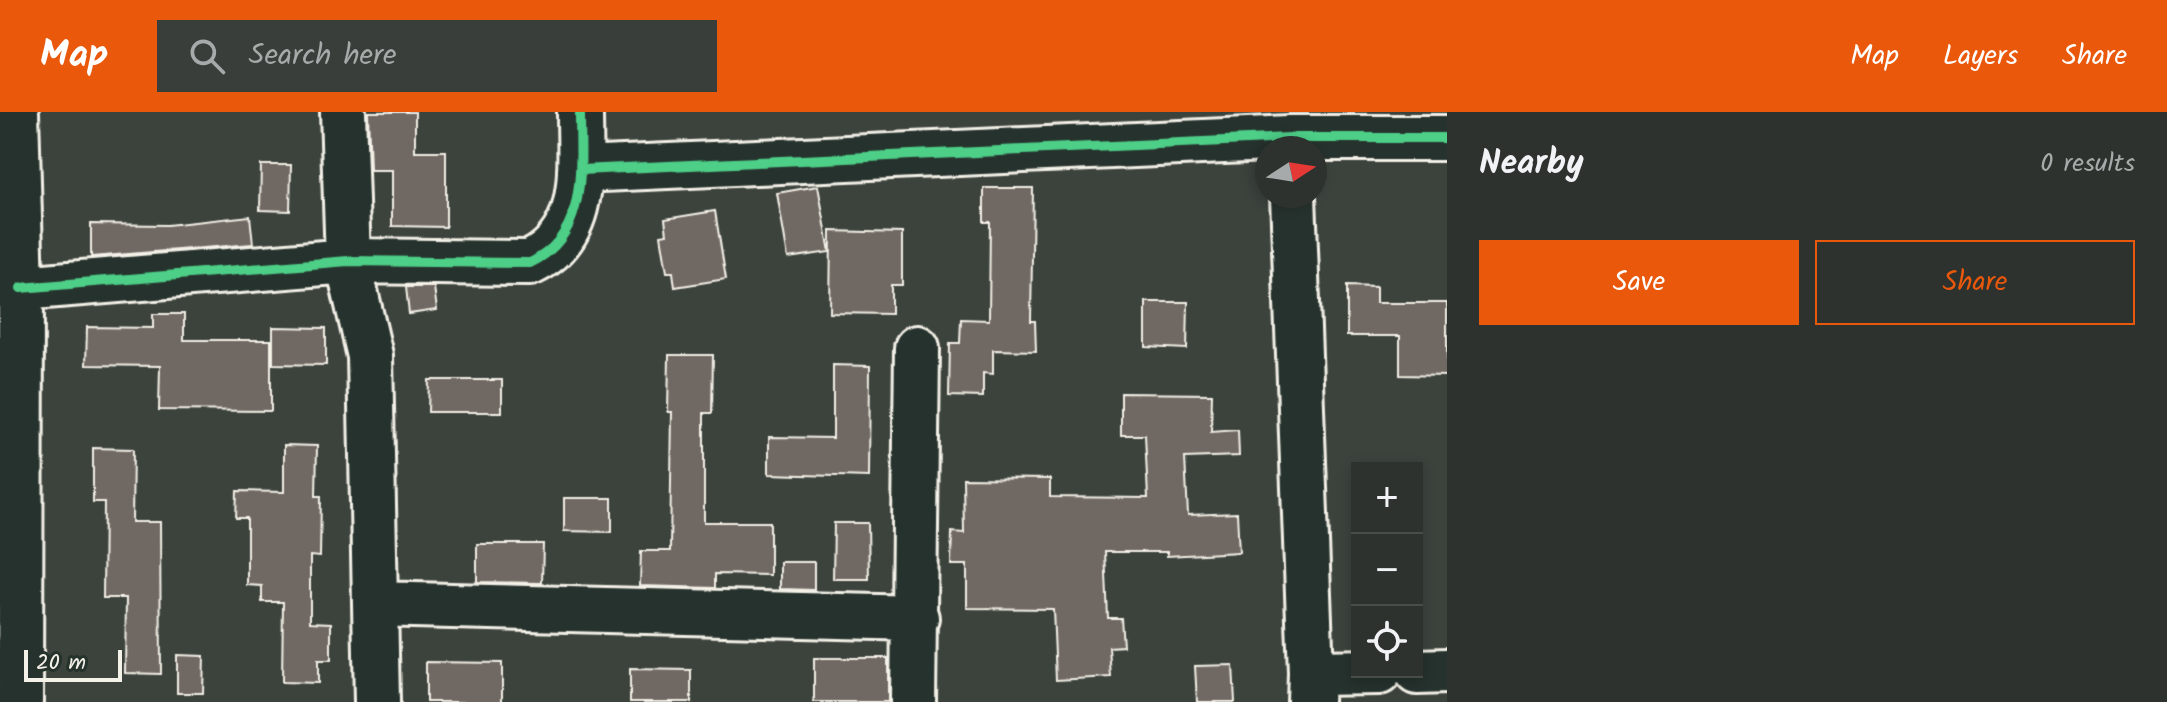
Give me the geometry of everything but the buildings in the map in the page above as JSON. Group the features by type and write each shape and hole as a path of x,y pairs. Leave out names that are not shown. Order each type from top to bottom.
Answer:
{"street":[{"path":"16,112 21,288 20,702"},
{"path":"343,112 348,261 370,356 377,702"},
{"path":"21,288 348,261 530,263 549,254 567,231 577,205 580,112"},
{"path":"580,170 1290,133 1447,138"},
{"path":"1293,208 1310,687 1351,678"},
{"path":"913,702 917,348"},
{"path":"375,604 916,618"},
{"path":"1423,672 1447,671"}],"cycle path":[{"path":"21,288 348,261 530,263 549,251 572,218 580,177 580,112"},
{"path":"580,170 1290,138 1447,138"}]}
